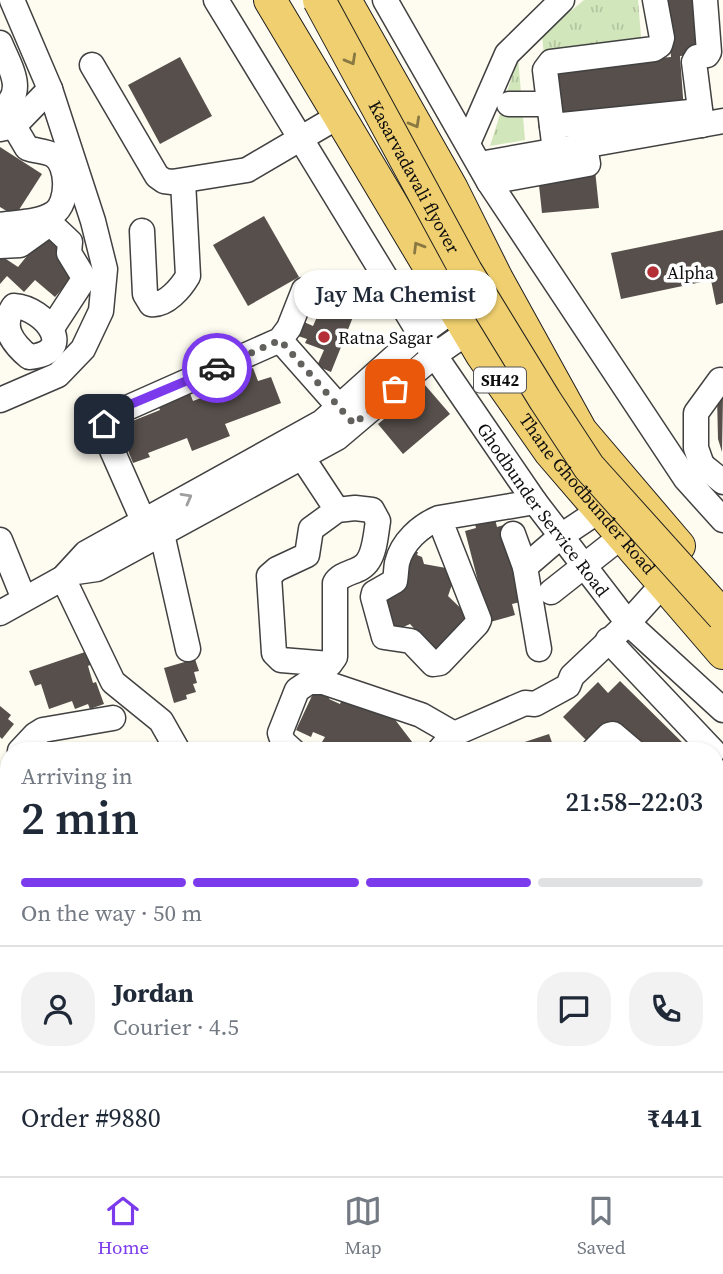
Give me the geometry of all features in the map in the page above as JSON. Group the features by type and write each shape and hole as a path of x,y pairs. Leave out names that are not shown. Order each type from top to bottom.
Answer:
{"main road":[{"name":"Thane Ghodbunder Road","path":"270,0 461,320 550,452 723,653"},
{"name":"Kasarvadavali flyover","path":"318,0 466,271 589,467 723,616"},
{"name":"Thane Ghodbunder Road","path":"345,0 452,189 503,291 581,431 723,596"}],"street":[{"path":"12,0 50,89 93,221 105,270 102,311 83,349 56,348 39,356 29,357 2,335 0,328 6,311 14,306 28,307 56,348"},
{"name":"Ghodbunder Service Road","path":"216,0 420,334 536,502 628,623 723,710"},
{"path":"385,0 479,163 694,472 723,520"},
{"path":"479,163 508,54 562,0"},
{"path":"555,151 545,70 551,62 654,49 660,45 662,38 655,0"},
{"path":"705,0 709,52 697,57 694,62 708,119"},
{"path":"5,122 16,88 2,49 32,43"},
{"path":"92,65 157,176 164,181 183,181 247,170 339,116"},
{"path":"5,122 50,89"},
{"path":"509,104 550,115 708,119"},
{"path":"479,163 586,146 708,119"},
{"path":"0,225 42,219 56,212 64,201 66,189 60,160 51,153 27,148 5,122"},
{"path":"479,163 588,164 586,146"},
{"path":"142,231 145,294 151,304 158,305 166,301 188,276 183,181"},
{"path":"0,246 20,244 43,227 52,225 69,242 69,253 83,276 56,348 58,375 0,400"},
{"path":"188,649 152,532 104,432 104,424 109,416 280,340 289,328 304,290"},
{"path":"0,613 66,576 86,553 152,532 337,438 346,415 420,334 461,320 503,291"},
{"path":"152,532 322,422 346,415 435,355 461,320"},
{"path":"280,340 346,415"},
{"path":"694,472 696,413 720,380"},
{"path":"302,457 337,510"},
{"path":"694,472 723,482"},
{"path":"439,518 479,620 440,663 433,664 411,641 384,637 373,597 377,590 395,581 397,563 405,544 424,524 439,518 536,502"},
{"path":"337,510 372,510 378,521 369,561 337,578 335,583 335,657 330,664 281,660 274,653 270,576 277,569 307,555 311,529 337,510"},
{"path":"539,649 519,551 600,510"},
{"path":"551,592 622,536"},
{"path":"0,540 24,599"},
{"path":"66,576 113,682 161,720 172,742"},
{"path":"449,742 524,703 535,704 568,686 572,676 628,623 663,584"},
{"path":"608,640 705,742"},
{"path":"283,742 280,733 297,690 309,682 323,682 421,715 446,742"},
{"path":"28,742 43,730 113,718"},
{"path":"599,742 613,734 622,742"}],"green space":[{"path":"584,0 638,0 642,48 544,56 542,35"},
{"path":"518,57 525,140 490,146"}],"building":[{"path":"666,0 700,0 704,54 680,56 684,111 557,120 553,67 671,57"},
{"path":"180,57 212,116 160,144 128,85"},
{"path":"0,147 42,174 15,216 0,207"},
{"path":"595,170 599,208 542,213 538,176"},
{"path":"264,216 299,277 248,306 213,245"},
{"path":"49,229 78,271 55,297 35,280 24,292 7,276 0,284 0,255 18,267"},
{"name":"Alpha","path":"723,230 723,303 716,305 711,280 621,299 611,253"},
{"name":"Ratna Sagar","path":"341,300 357,307 331,372 317,366 324,350 305,343 307,339 298,336 304,322 313,326 317,317 307,313 311,302 337,312"},
{"path":"253,368 258,381 271,377 281,403 225,424 230,436 192,451 187,438 148,453 150,457 133,463 125,443 131,440 125,424 160,410 155,398 187,386 193,401 219,391 216,382"},
{"path":"425,385 450,414 403,454 378,424"},
{"path":"717,396 723,396 722,452 718,439"},
{"path":"495,519 497,527 504,525 524,601 512,604 515,615 483,624 474,591 480,589 465,531 476,528 475,524"},
{"path":"410,552 418,552 417,555 422,557 424,564 457,570 448,596 473,620 439,656 410,624 390,633 379,593"},
{"path":"88,651 92,664 88,666 93,683 96,682 104,704 90,709 88,704 75,709 72,701 49,709 41,684 35,686 29,671"},
{"path":"195,659 199,671 194,672 197,683 193,684 196,692 186,695 187,699 174,703 164,668"},
{"path":"620,681 682,742 588,742 563,717 598,682 608,693"},
{"path":"317,685 332,692 329,699 340,704 343,697 393,717 412,742 322,742 325,737 313,732 311,737 296,730"},
{"path":"0,706 11,715 8,719 14,724 2,739 0,737"},
{"path":"549,734 552,742 524,742"}],"way so far":[{"path":"217,368 280,340 354,424 395,389"}],"place":[{"name":"Alpha","path":"653,272"},
{"name":"Ratna Sagar","path":"324,337"},
{"name":"Jay Ma Chemist","path":"395,389"}],"route":[{"path":"104,424 117,410 217,368"}]}
